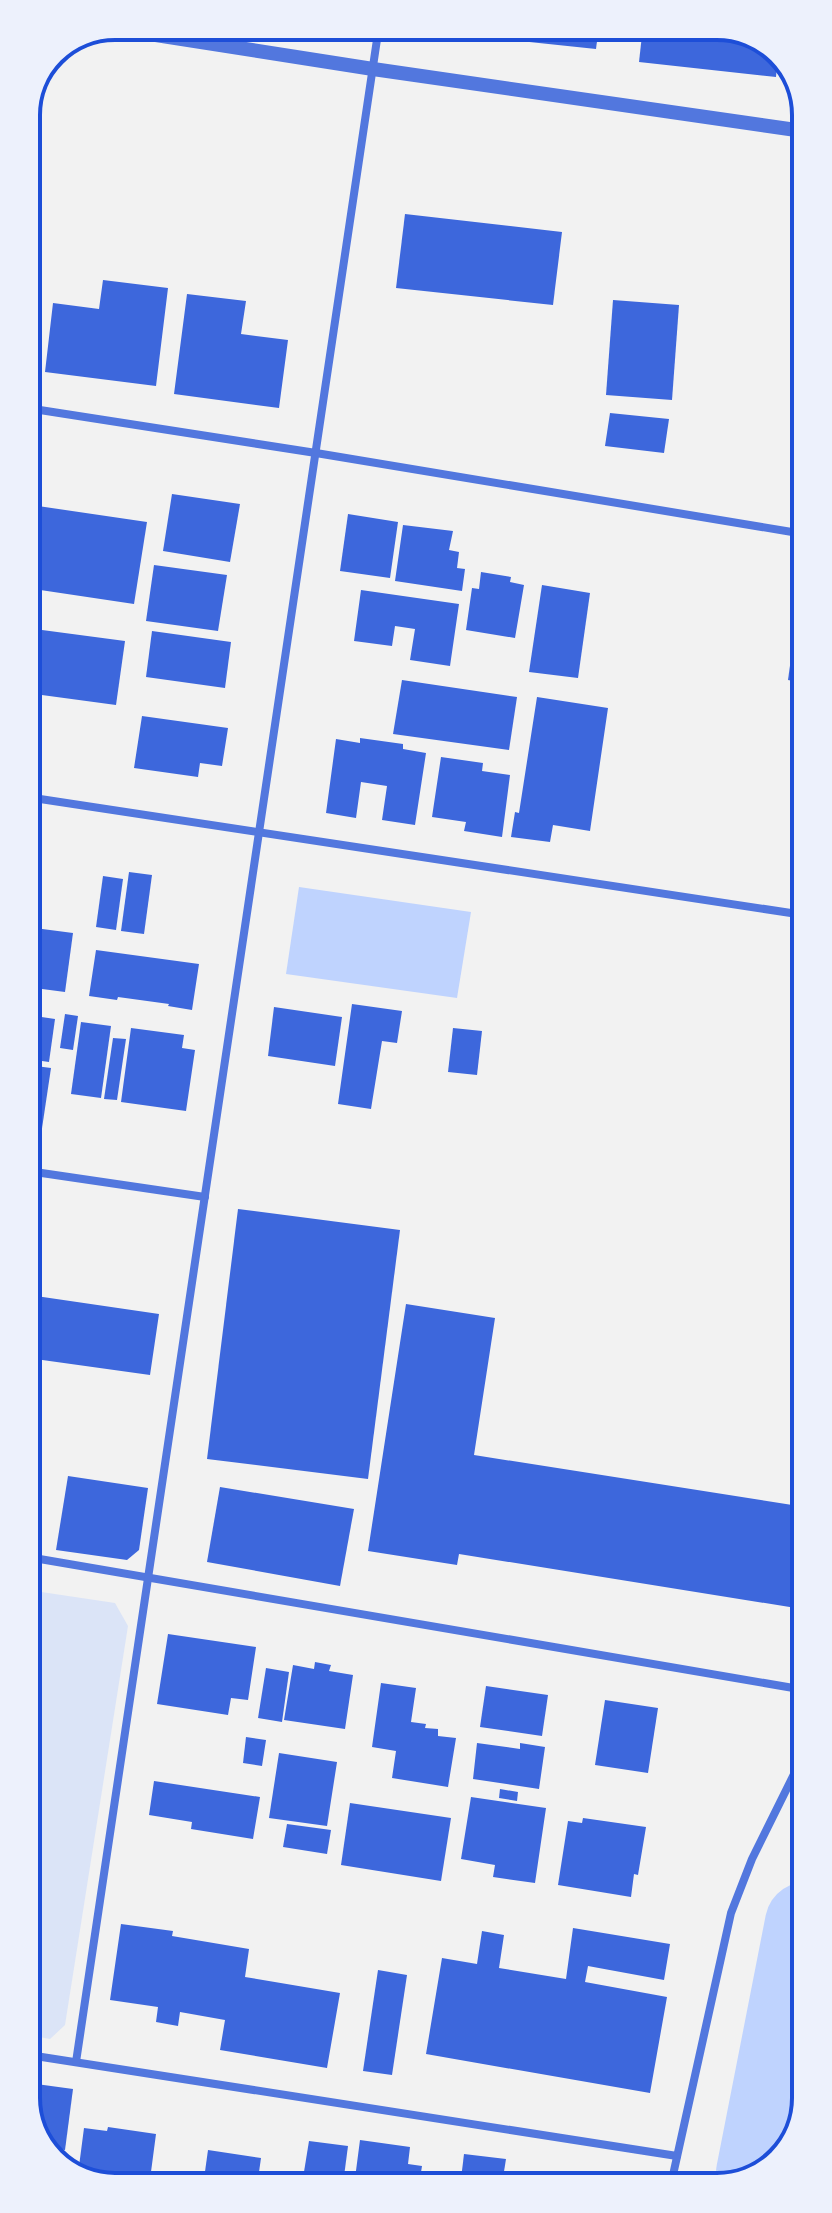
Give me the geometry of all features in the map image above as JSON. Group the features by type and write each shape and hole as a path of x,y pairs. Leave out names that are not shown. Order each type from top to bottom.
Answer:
{"street":[{"path":"188,40 792,129"},
{"path":"76,2062 377,40"},
{"path":"40,410 792,532"},
{"path":"40,799 792,913"},
{"path":"40,1173 205,1197"},
{"path":"40,1559 792,1688"},
{"path":"673,2173 731,1913 758,1847 792,1778"},
{"path":"40,2057 677,2156"}],"shaded area":[{"path":"40,1592 115,1603 128,1626 65,2025 50,2039 40,2037"}],"water":[{"path":"299,887 471,912 457,998 286,974"}],"building":[{"path":"511,40 597,40 596,49"},
{"path":"641,40 722,40 754,50 773,66 776,77 639,62"},
{"path":"405,214 562,232 553,305 396,288"},
{"path":"103,280 168,288 156,386 45,372 53,303 99,309"},
{"path":"187,294 246,301 241,334 288,340 279,408 174,394"},
{"path":"613,300 679,305 672,400 606,395"},
{"path":"610,413 669,419 664,453 605,446"},
{"path":"172,494 240,504 230,562 163,551"},
{"path":"40,506 147,522 134,604 40,590"},
{"path":"348,514 398,522 390,578 340,571"},
{"path":"403,525 453,531 449,550 459,552 457,568 465,569 462,591 395,581"},
{"path":"154,565 227,575 218,631 146,621"},
{"path":"481,572 511,577 510,582 524,585 515,638 466,630 472,588 479,589"},
{"path":"542,585 590,593 578,678 529,672"},
{"path":"361,590 459,604 450,666 410,660 415,629 395,626 392,646 354,641"},
{"path":"40,630 125,641 116,705 40,695"},
{"path":"152,631 231,642 225,688 146,677"},
{"path":"792,651 792,681 788,680"},
{"path":"402,680 517,697 509,750 393,734"},
{"path":"537,697 608,708 590,831 553,825 550,842 511,837 515,812 519,813"},
{"path":"142,716 228,728 222,766 200,763 198,777 134,768"},
{"path":"360,738 403,744 403,749 426,753 415,825 382,820 387,786 361,782 356,818 326,813 336,739 360,743"},
{"path":"441,757 483,763 482,771 510,775 502,837 464,831 466,822 432,817"},
{"path":"129,872 152,875 144,934 121,931"},
{"path":"103,876 123,879 116,930 96,927"},
{"path":"40,929 73,933 65,992 40,989"},
{"path":"96,950 199,964 192,1010 118,997 117,1000 89,996"},
{"path":"352,1004 402,1011 397,1043 382,1041 371,1109 338,1104"},
{"path":"274,1007 342,1017 335,1066 268,1056"},
{"path":"65,1014 78,1016 73,1050 60,1048"},
{"path":"40,1017 55,1019 49,1062 40,1061"},
{"path":"81,1022 111,1026 101,1098 71,1094"},
{"path":"131,1028 184,1035 182,1048 195,1050 186,1111 121,1102"},
{"path":"453,1028 482,1031 477,1075 448,1072"},
{"path":"113,1038 126,1039 117,1100 104,1099"},
{"path":"40,1067 51,1068 40,1135"},
{"path":"238,1209 400,1230 368,1479 207,1459"},
{"path":"40,1297 159,1314 150,1375 40,1360"},
{"path":"406,1304 495,1318 474,1455 792,1505 792,1607 459,1554 457,1565 368,1551"},
{"path":"68,1476 148,1488 139,1550 127,1560 56,1550"},
{"path":"220,1487 354,1509 340,1586 207,1562"},
{"path":"168,1634 256,1647 248,1700 231,1698 228,1715 157,1704"},
{"path":"315,1662 331,1665 329,1671 353,1675 345,1729 284,1720 293,1665 314,1669"},
{"path":"266,1668 289,1672 282,1722 258,1718"},
{"path":"381,1683 416,1688 411,1722 438,1729 438,1736 456,1738 448,1787 392,1778 396,1751 372,1747"},
{"path":"486,1686 548,1695 542,1736 480,1727"},
{"path":"605,1700 658,1708 648,1773 595,1765"},
{"path":"246,1737 266,1740 262,1766 243,1763"},
{"path":"477,1743 520,1749 520,1743 545,1747 539,1789 473,1779"},
{"path":"279,1753 337,1762 327,1826 269,1818"},
{"path":"154,1781 260,1797 253,1839 191,1829 192,1822 149,1815"},
{"path":"500,1789 518,1792 517,1801 499,1798"},
{"path":"471,1797 546,1808 535,1883 493,1877 495,1865 461,1859"},
{"path":"350,1803 451,1818 441,1881 341,1865"},
{"path":"583,1818 646,1827 631,1897 558,1885 568,1821 582,1823"},
{"path":"287,1824 331,1830 327,1854 283,1847"},
{"path":"121,1924 173,1931 172,1936 249,1949 245,1977 340,1993 327,2068 220,2050 225,2020 180,2012 178,2026 156,2022 158,2007 110,2000"},
{"path":"573,1928 670,1944 664,1980 588,1966 585,1982 667,1997 650,2093 426,2054 442,1958 477,1964 482,1931 504,1935 499,1968 566,1979"},
{"path":"378,1970 407,1975 392,2075 363,2071"},
{"path":"40,2084 73,2089 65,2150 53,2140 46,2127"},
{"path":"108,2127 156,2134 151,2173 110,2173 79,2164 84,2128 107,2131"},
{"path":"360,2140 410,2147 408,2164 422,2166 421,2173 356,2173"},
{"path":"309,2141 348,2146 344,2173 304,2173"},
{"path":"208,2150 261,2158 259,2173 205,2173"},
{"path":"464,2154 506,2159 504,2173 462,2173"}],"waterway":[{"path":"760,2159 792,1994"}]}
